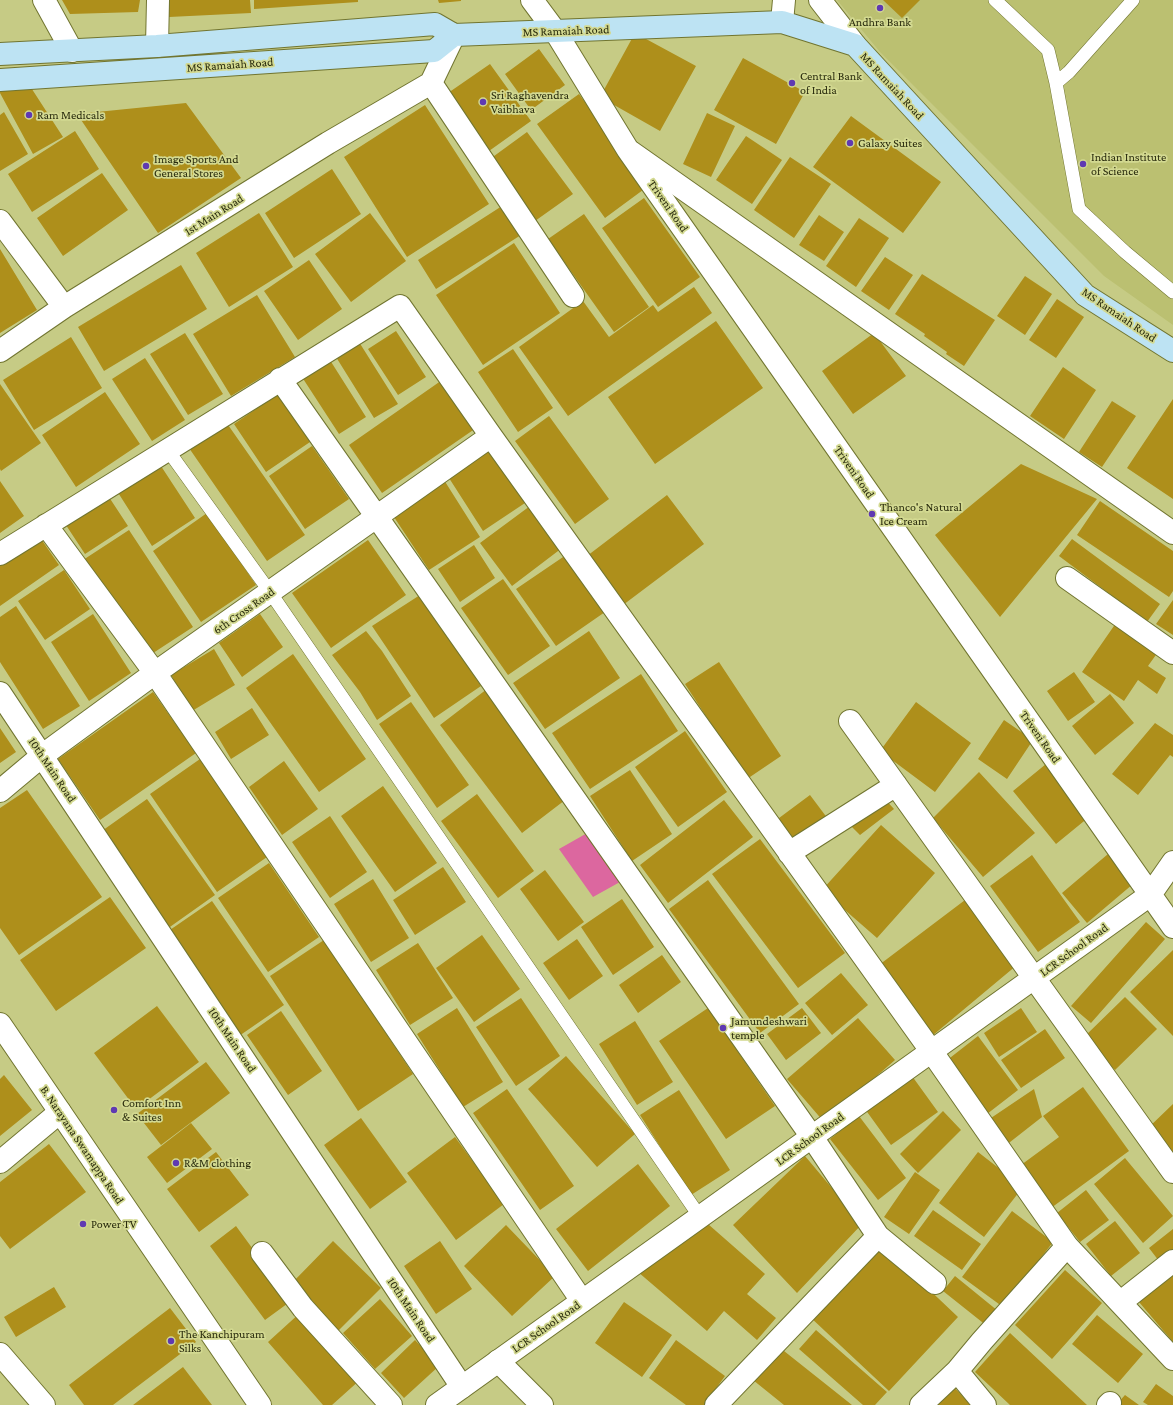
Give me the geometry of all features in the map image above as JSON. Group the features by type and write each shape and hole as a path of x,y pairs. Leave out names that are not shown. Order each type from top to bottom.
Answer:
{"main road":[{"name":"MS Ramaiah Road","path":"0,54 157,46 435,24 454,35 782,22 855,45 1085,295 1173,351"},
{"name":"MS Ramaiah Road","path":"0,80 434,51 454,35"}],"street":[{"path":"44,0 72,50"},
{"path":"157,46 158,0"},
{"name":"Triveni Road","path":"532,0 555,31 628,150 1173,927"},
{"path":"782,22 784,0"},
{"path":"820,0 855,45"},
{"path":"454,35 431,83 573,296"},
{"name":"1st Main Road","path":"0,351 64,307 328,143 431,83"},
{"path":"628,150 1173,533"},
{"path":"0,220 64,307"},
{"path":"0,554 167,449 400,306 789,854 932,1052 1067,1246 1173,1359"},
{"path":"280,379 812,1137 878,1236 935,1283"},
{"name":"6th Cross Road","path":"0,791 43,755 155,673 377,518 491,436"},
{"path":"46,525 155,673 582,1301"},
{"path":"1067,578 1173,653"},
{"name":"10th Main Road","path":"0,693 43,755 462,1387"},
{"path":"850,721 1173,1172"},
{"path":"789,854 896,785"},
{"name":"LCR School Road","path":"437,1405 1150,895 1173,862"},
{"name":"B. Narayana Swamappa Road","path":"0,1024 260,1405"},
{"path":"0,1162 60,1112"},
{"path":"716,1405 878,1236"},
{"path":"921,1405 957,1371 1067,1246"},
{"path":"262,1253 303,1308 390,1405"},
{"path":"1121,1302 1173,1260"},
{"path":"0,1354 44,1405"},
{"path":"498,1361 542,1405"},
{"path":"957,1371 984,1405"}],"lane":[{"path":"995,0 1048,50 1056,83 1079,209 1125,252 1173,292"},
{"path":"1056,83 1069,72 1133,0"},
{"path":"167,449 270,592 700,1217"}],"shaded area":[{"name":"Indian Institute of Science","path":"837,0 1173,0 1173,325 1104,276 880,52"},
{"path":"589,832 620,882 593,897 559,849"}],"building":[{"path":"62,0 140,0 138,12 70,14"},
{"path":"168,0 250,0 251,13 169,17"},
{"path":"254,0 358,0 358,2 254,9"},
{"path":"438,0 461,0 461,1 439,3"},
{"path":"883,0 920,0 902,18"},
{"path":"635,33 696,66 660,131 600,97"},
{"path":"539,49 565,85 531,110 505,74"},
{"path":"743,58 805,92 776,144 714,110"},
{"path":"490,64 531,121 489,151 448,93"},
{"path":"28,83 63,137 33,154 0,93 0,87"},
{"path":"579,94 647,187 605,218 537,124"},
{"path":"186,103 241,178 158,233 77,114"},
{"path":"425,105 489,204 407,257 344,157"},
{"path":"4,112 28,154 0,171 0,115"},
{"path":"707,113 735,126 711,177 683,164"},
{"path":"851,116 941,182 903,233 813,167"},
{"path":"75,131 99,169 32,212 8,174"},
{"path":"527,132 573,194 535,221 490,159"},
{"path":"746,136 782,160 752,204 716,180"},
{"path":"790,157 831,184 794,238 754,210"},
{"path":"332,169 361,214 294,258 265,213"},
{"path":"102,173 128,210 63,256 37,218"},
{"path":"644,198 700,277 658,307 602,228"},
{"path":"502,206 521,235 436,289 418,260"},
{"path":"259,213 293,267 229,307 196,253"},
{"path":"370,213 406,261 351,302 315,254"},
{"path":"584,214 649,307 614,332 548,239"},
{"path":"819,215 844,232 824,261 799,245"},
{"path":"859,218 889,238 856,287 826,266"},
{"path":"514,243 560,313 483,365 436,295"},
{"path":"0,249 37,310 0,333"},
{"path":"885,257 913,275 889,310 861,291"},
{"path":"309,260 342,309 298,340 264,291"},
{"path":"181,265 207,309 104,371 78,327"},
{"path":"922,274 995,320 964,366 924,336 925,334 895,314"},
{"path":"1025,276 1052,294 1025,335 997,316"},
{"path":"694,287 712,313 568,416 519,347 583,301 609,337 653,305 658,312"},
{"path":"257,295 295,357 231,396 193,334"},
{"path":"1057,299 1084,317 1056,358 1029,340"},
{"path":"716,321 763,388 655,464 608,397"},
{"path":"396,331 426,377 398,395 368,349"},
{"path":"185,333 223,394 188,415 150,354"},
{"path":"874,333 906,376 853,414 822,371"},
{"path":"71,337 102,388 34,430 3,380"},
{"path":"359,342 398,404 374,418 336,357"},
{"path":"513,349 553,408 518,432 478,372"},
{"path":"328,357 366,417 339,434 300,374"},
{"path":"145,358 185,420 152,441 112,379"},
{"path":"1063,367 1096,390 1064,439 1030,416"},
{"path":"445,378 479,426 382,493 349,445"},
{"path":"0,384 41,443 1,471 0,469"},
{"path":"105,392 140,444 76,487 42,435"},
{"path":"278,394 310,442 266,472 234,424"},
{"path":"1173,399 1173,499 1127,468"},
{"path":"1112,401 1136,416 1102,467 1079,452"},
{"path":"549,416 609,499 575,524 515,441"},
{"path":"226,422 305,535 267,561 189,448"},
{"path":"312,446 349,499 305,529 269,476"},
{"path":"491,450 525,503 483,531 449,478"},
{"path":"159,463 195,518 152,546 117,491"},
{"path":"1021,464 1097,499 1000,617 935,535"},
{"path":"444,480 480,537 429,570 392,514"},
{"path":"0,481 24,516 0,533"},
{"path":"105,491 128,526 85,554 62,519"},
{"path":"667,495 704,544 623,605 587,556"},
{"path":"1100,501 1173,551 1173,591 1169,597 1077,535"},
{"path":"530,506 562,548 512,586 480,543"},
{"path":"207,513 256,585 201,622 153,551"},
{"path":"129,530 193,627 147,657 83,560"},
{"path":"39,536 59,565 0,606 0,563"},
{"path":"1072,539 1160,604 1147,622 1059,556"},
{"path":"368,540 406,595 331,648 292,593"},
{"path":"474,545 495,578 460,602 438,569"},
{"path":"566,555 605,612 556,646 516,589"},
{"path":"64,570 90,609 45,640 18,601"},
{"path":"503,579 550,646 508,675 461,608"},
{"path":"420,595 481,686 434,718 372,626"},
{"path":"1173,600 1173,635 1156,624"},
{"path":"16,606 80,706 43,729 0,662 0,617"},
{"path":"93,614 131,673 89,701 51,642"},
{"path":"260,614 283,647 242,677 219,643"},
{"path":"1116,623 1158,652 1148,666 1166,678 1157,694 1138,680 1124,701 1082,672"},
{"path":"366,631 382,651 411,696 377,720 360,692 332,655"},
{"path":"589,631 620,678 545,729 513,683"},
{"path":"214,649 235,685 192,711 171,675"},
{"path":"293,654 366,759 319,792 246,688"},
{"path":"719,662 781,756 747,779 685,684"},
{"path":"1074,672 1095,702 1068,721 1047,691"},
{"path":"641,674 678,731 590,789 552,733"},
{"path":"487,689 569,797 522,833 440,725"},
{"path":"153,692 196,753 100,820 58,759"},
{"path":"1110,694 1134,723 1095,755 1072,726"},
{"path":"411,702 469,785 437,808 379,724"},
{"path":"916,702 971,743 935,792 880,751"},
{"path":"252,708 269,735 231,759 215,732"},
{"path":"1004,720 1033,740 1007,779 978,759"},
{"path":"1155,723 1173,735 1173,757 1170,755 1138,795 1112,774"},
{"path":"0,728 16,752 0,763"},
{"path":"685,731 727,792 678,827 635,767"},
{"path":"200,759 267,857 217,892 150,794"},
{"path":"284,761 318,809 282,835 249,787"},
{"path":"1046,764 1089,817 1056,844 1013,791"},
{"path":"630,770 672,834 632,861 590,796"},
{"path":"979,772 1035,833 983,877 933,818"},
{"path":"383,786 437,863 395,892 341,816"},
{"path":"27,790 102,897 19,955 0,928 0,808"},
{"path":"477,794 534,871 498,898 441,821"},
{"path":"810,795 828,819 793,845 775,821"},
{"path":"883,797 894,809 860,835 849,824"},
{"path":"147,799 215,895 167,929 99,833"},
{"path":"724,800 753,837 668,903 640,865"},
{"path":"330,816 367,872 330,898 292,842"},
{"path":"881,825 935,873 877,938 822,890"},
{"path":"760,839 845,953 798,988 712,874"},
{"path":"1108,854 1133,884 1087,923 1062,893"},
{"path":"1032,855 1080,922 1038,952 990,886"},
{"path":"269,863 319,937 268,972 218,898"},
{"path":"443,867 466,902 415,935 393,900"},
{"path":"545,870 584,922 558,941 520,889"},
{"path":"373,879 409,938 371,962 334,904"},
{"path":"708,880 799,1004 760,1033 669,909"},
{"path":"110,897 146,948 56,1011 20,960"},
{"path":"969,897 1017,965 932,1036 879,965"},
{"path":"622,899 654,947 613,975 581,927"},
{"path":"212,901 284,1005 239,1036 167,932"},
{"path":"1146,922 1165,939 1091,1023 1071,1006"},
{"path":"482,935 520,989 474,1022 436,968"},
{"path":"577,939 603,976 569,1000 543,963"},
{"path":"324,940 413,1074 358,1111 270,976"},
{"path":"418,943 453,998 410,1025 376,970"},
{"path":"1173,950 1173,1036 1130,992"},
{"path":"662,955 681,982 638,1013 619,985"},
{"path":"841,973 868,1005 832,1035 805,1003"},
{"path":"1125,997 1157,1029 1115,1070 1083,1038"},
{"path":"521,998 560,1056 516,1086 476,1027"},
{"path":"157,1006 199,1062 136,1109 94,1053"},
{"path":"457,1008 503,1082 463,1107 417,1034"},
{"path":"708,1008 775,1106 726,1139 659,1041"},
{"path":"802,1008 821,1033 786,1060 767,1034"},
{"path":"1021,1008 1037,1032 999,1057 984,1033"},
{"path":"281,1011 322,1071 288,1095 247,1035"},
{"path":"858,1018 895,1060 824,1122 787,1079"},
{"path":"635,1021 673,1082 637,1105 599,1044"},
{"path":"1045,1029 1065,1058 1021,1088 1001,1060"},
{"path":"978,1036 1018,1090 987,1114 946,1061"},
{"path":"566,1056 635,1134 597,1167 528,1089"},
{"path":"206,1062 230,1093 161,1145 137,1114"},
{"path":"4,1075 32,1110 0,1136 0,1079"},
{"path":"912,1076 938,1112 891,1145 865,1109"},
{"path":"1083,1087 1129,1151 1051,1208 1021,1165 1059,1137 1043,1116"},
{"path":"507,1089 574,1186 540,1210 473,1113"},
{"path":"1034,1089 1042,1117 1005,1146 988,1120"},
{"path":"679,1090 730,1170 691,1195 640,1115"},
{"path":"1173,1104 1173,1156 1147,1129"},
{"path":"943,1111 961,1130 918,1173 900,1154"},
{"path":"859,1116 906,1178 878,1200 830,1139"},
{"path":"361,1118 407,1182 370,1209 324,1145"},
{"path":"191,1123 212,1149 167,1183 147,1157"},
{"path":"455,1137 504,1204 456,1240 407,1173"},
{"path":"49,1144 86,1192 10,1249 0,1236 0,1182"},
{"path":"216,1152 249,1195 199,1232 167,1189"},
{"path":"978,1152 1023,1187 984,1237 939,1203"},
{"path":"805,1156 862,1224 797,1293 733,1225"},
{"path":"1125,1158 1173,1216 1143,1243 1094,1184"},
{"path":"638,1164 670,1206 588,1271 556,1229"},
{"path":"915,1172 940,1190 909,1234 884,1217"},
{"path":"1086,1190 1109,1220 1080,1242 1057,1213"},
{"path":"933,1210 981,1244 962,1270 914,1236"},
{"path":"1012,1211 1053,1242 1003,1307 962,1277"},
{"path":"700,1217 765,1274 747,1294 776,1318 757,1340 724,1311 707,1331 638,1272"},
{"path":"1115,1221 1140,1253 1111,1276 1086,1244"},
{"path":"506,1225 555,1276 512,1316 464,1266"},
{"path":"236,1226 291,1301 265,1320 210,1246"},
{"path":"1173,1229 1173,1256 1162,1265 1149,1248"},
{"path":"333,1241 381,1288 338,1331 291,1284"},
{"path":"440,1241 472,1289 436,1314 404,1266"},
{"path":"879,1242 958,1317 889,1391 809,1316"},
{"path":"1065,1270 1102,1303 1052,1359 1015,1325"},
{"path":"1173,1273 1173,1342 1139,1302"},
{"path":"955,1276 998,1311 987,1326 943,1291"},
{"path":"54,1287 66,1307 16,1337 4,1317"},
{"path":"380,1299 412,1336 375,1369 343,1333"},
{"path":"624,1302 672,1335 642,1377 595,1343"},
{"path":"170,1308 196,1342 113,1405 84,1405 69,1385"},
{"path":"301,1312 361,1379 332,1405 323,1405 268,1342"},
{"path":"1097,1315 1143,1354 1118,1383 1072,1344"},
{"path":"816,1330 887,1392 875,1405 863,1405 799,1349"},
{"path":"1010,1333 1087,1405 1010,1405 975,1372"},
{"path":"415,1340 439,1366 404,1398 381,1373"},
{"path":"676,1340 725,1376 704,1405 686,1405 649,1378"},
{"path":"779,1347 852,1405 784,1405 753,1380"},
{"path":"183,1367 212,1405 133,1405"},
{"path":"949,1382 971,1405 925,1405"},
{"path":"1156,1384 1173,1396 1173,1405 1148,1405 1143,1402"},
{"path":"1125,1395 1139,1405 1116,1405"}],"place":[{"name":"Andhra Bank","path":"880,8"},
{"name":"Central Bank of India","path":"792,83"},
{"name":"Sri Raghavendra Vaibhava","path":"483,102"},
{"name":"Ram Medicals","path":"29,115"},
{"name":"Galaxy Suites","path":"850,143"},
{"name":"Indian Institute of Science","path":"1083,164"},
{"name":"Image Sports And General Stores","path":"146,166"},
{"name":"Thanco's Natural Ice Cream","path":"872,514"},
{"name":"Jamundeshwari temple","path":"723,1028"},
{"name":"Comfort Inn & Suites","path":"114,1110"},
{"name":"R&M clothing","path":"176,1163"},
{"name":"Power TV","path":"83,1224"},
{"name":"The Kanchipuram Silks","path":"171,1341"}]}
